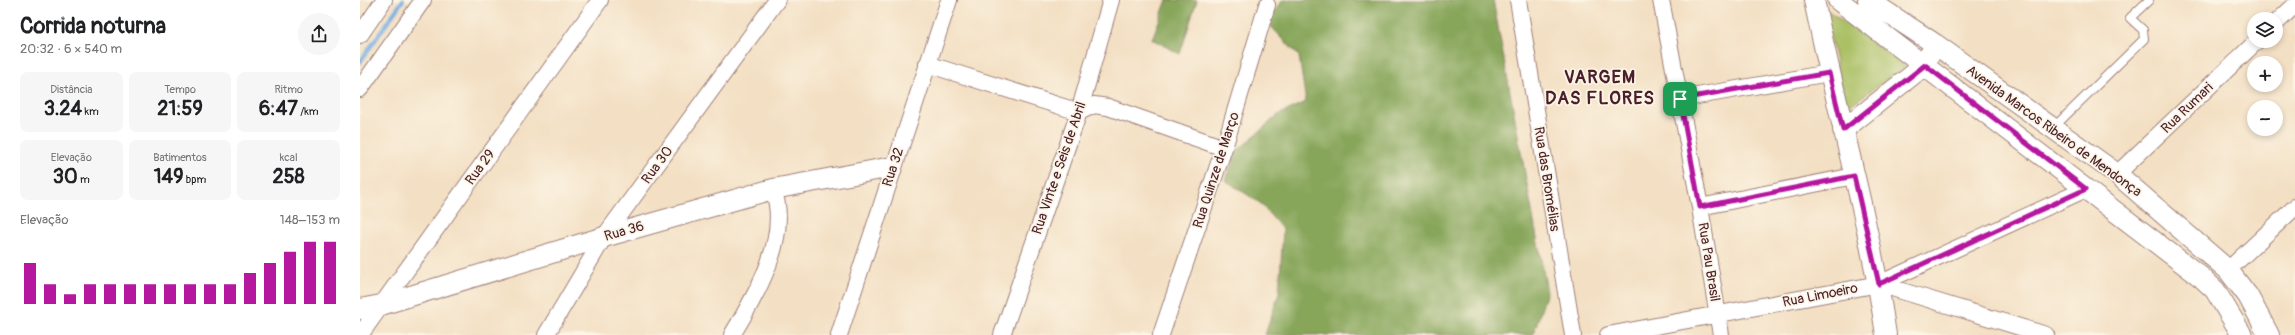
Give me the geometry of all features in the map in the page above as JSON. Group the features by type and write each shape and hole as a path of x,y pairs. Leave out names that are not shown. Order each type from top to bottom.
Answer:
{"street":[{"path":"360,35 384,0"},
{"path":"360,89 423,0"},
{"name":"Rua 29","path":"360,335 600,0"},
{"name":"Rua 30","path":"547,335 604,237 777,0"},
{"name":"Rua 32","path":"839,335 892,167 949,0"},
{"name":"Rua Vinte e Seis de Abril","path":"1002,335 1079,112 1111,0"},
{"name":"Rua das Bromélias","path":"1518,0 1573,335"},
{"name":"Rua Pau Brasil","path":"1661,0 1700,207 1721,335"},
{"path":"1814,0 1829,73 1879,284 1886,335"},
{"name":"Avenida Marcos Ribeiro de Mendonça","path":"1838,0 1925,65 2215,290 2242,335"},
{"name":"Avenida Marcos Ribeiro de Mendonça","path":"1868,0 1935,44 2117,174 2228,270 2248,296 2269,335"},
{"name":"Rua Quinze de Março","path":"1161,335 1224,148 1267,5"},
{"path":"2283,16 2295,5"},
{"path":"1843,130 1925,65 1935,44"},
{"name":"Rua Rumari","path":"2117,174 2250,48"},
{"path":"927,64 1079,112 1094,105 1108,107 1224,148"},
{"path":"1680,99 1829,73"},
{"name":"Rua 36","path":"360,309 381,305 604,237 773,189 892,167"},
{"path":"1700,207 1854,176"},
{"path":"732,335 757,294 772,256 779,205 773,189"},
{"name":"Rua Limoeiro","path":"1608,335 1879,284 2086,189"},
{"path":"2228,270 2295,207"},
{"path":"1879,284 2046,335"}],"lane":[{"path":"2053,128 2144,39 2143,30 2130,18 2149,0"}],"green space":[{"path":"1167,0 1197,0 1180,54 1152,39"},
{"path":"1283,0 1493,0 1547,292 1533,335 1265,335 1279,293 1283,230 1260,203 1225,180 1236,152 1278,115 1306,102 1299,56 1267,22"},
{"path":"1824,8 1906,66 1846,108"}],"waterway":[{"path":"360,62 403,0"}],"district":[{"name":"VARGEM DAS FLORES","path":"1600,87"}],"route":[{"path":"1925,65 2086,189 1879,284 1854,176 1700,207 1680,99 1829,73 1843,130 1925,65"}]}
